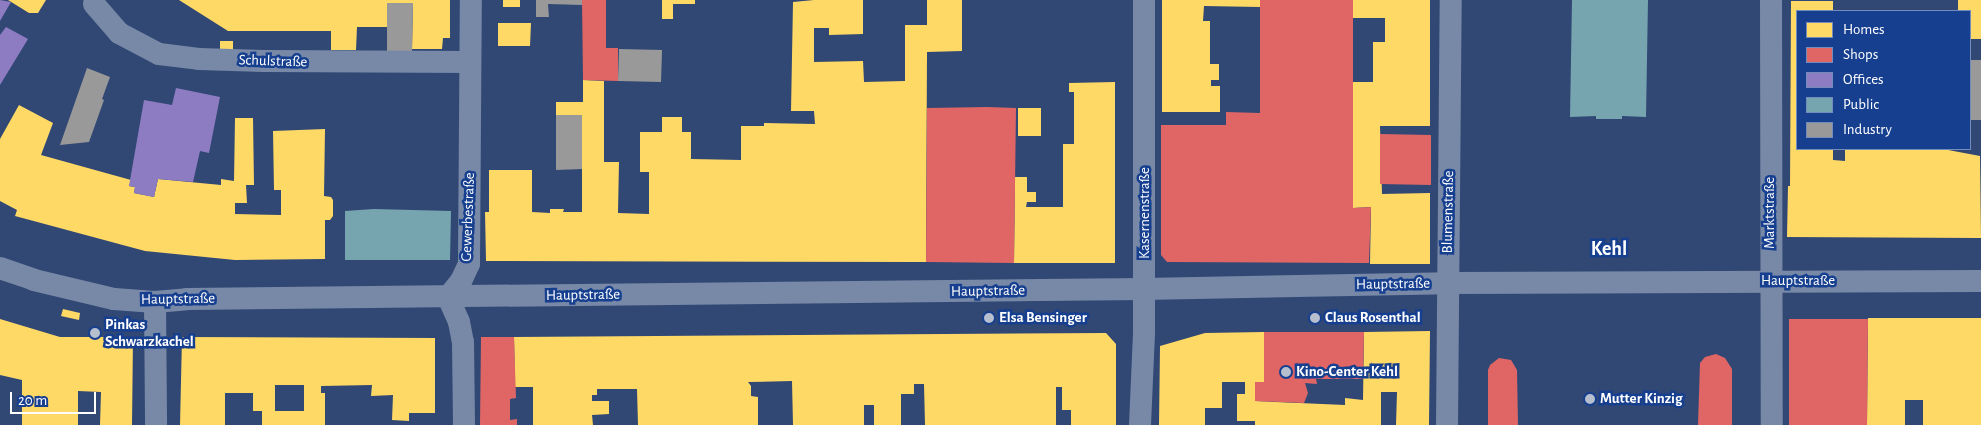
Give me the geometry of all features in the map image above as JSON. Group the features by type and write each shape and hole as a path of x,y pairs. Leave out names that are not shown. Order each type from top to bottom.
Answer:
{"street":[{"name":"Gewerbestraße","path":"448,297 461,281 469,264 471,0"},
{"name":"Kasernenstraße","path":"1140,425 1144,289 1144,0"},
{"name":"Blumenstraße","path":"1447,425 1451,0"},
{"name":"Marktstraße","path":"1771,0 1770,281 1772,425"},
{"name":"Schulstraße","path":"94,4 119,34 159,54 199,59 470,62"},
{"name":"Hauptstraße","path":"0,268 34,280 114,299 155,302 187,299 1144,289 1447,283 1981,281"},
{"path":"448,297 459,322 463,342 464,425"},
{"path":"155,302 156,425"}],"building: Homes":[{"path":"8,0 46,0 38,13 29,13"},
{"path":"179,0 450,0 450,38 443,38 442,49 412,49 413,3 387,3 387,27 357,27 356,50 331,50 331,31 228,31"},
{"path":"503,0 520,0 520,7 503,7"},
{"path":"662,0 695,0 695,4 673,4 673,19 662,19"},
{"path":"863,0 863,34 829,35 829,28 814,28 814,62 863,61 864,82 905,81 905,25 927,25 927,0 962,0 962,51 927,52 926,262 486,261 485,212 489,212 489,170 532,170 532,212 550,213 550,209 564,209 563,212 582,212 582,115 556,115 556,102 583,102 583,80 604,81 604,162 619,162 618,213 649,214 649,172 640,172 640,132 662,132 662,117 682,117 682,132 691,132 691,159 741,160 741,126 764,126 764,123 815,124 814,111 791,111 793,2"},
{"path":"1162,0 1260,0 1260,7 1204,6 1203,21 1210,21 1210,64 1219,64 1219,80 1211,80 1211,86 1220,86 1220,112 1162,112"},
{"path":"1353,0 1430,0 1430,126 1380,126 1382,194 1430,193 1430,264 1370,264 1371,207 1353,208 1353,82 1373,82 1373,42 1385,42 1385,18 1353,18"},
{"path":"1958,0 1981,0 1981,39 1971,39 1971,10 1958,10"},
{"path":"1791,1 1833,1 1833,10 1796,10 1796,150 1833,150 1833,160 1845,161 1845,150 1948,150 1980,156 1981,238 1787,237 1788,186 1790,186"},
{"path":"498,23 531,23 530,46 498,46"},
{"path":"220,41 233,41 233,51 220,50"},
{"path":"1115,82 1115,263 1014,263 1015,177 1027,177 1027,192 1036,192 1036,202 1027,202 1026,207 1063,207 1063,144 1074,144 1074,92 1069,92 1069,83"},
{"path":"19,105 53,123 41,155 131,180 129,186 135,187 134,193 154,197 158,179 221,185 221,179 234,181 235,118 253,118 254,185 246,185 247,203 235,203 235,214 281,215 281,190 274,190 273,131 325,129 324,196 331,197 333,200 333,216 330,220 325,220 325,259 235,260 145,251 15,216 17,210 0,201 0,139"},
{"path":"1018,108 1041,108 1041,136 1018,136"},
{"path":"63,309 80,313 79,320 61,316"},
{"path":"1868,318 1981,318 1981,425 1923,425 1923,400 1905,400 1905,425 1867,425"},
{"path":"0,319 60,337 133,337 132,425 100,425 101,392 78,391 78,425 22,425 22,380 0,375"},
{"path":"1430,331 1429,425 1396,425 1397,392 1381,392 1381,425 1255,425 1255,421 1237,421 1237,394 1245,394 1245,382 1222,382 1222,408 1205,408 1205,425 1159,425 1160,346 1205,333 1264,332 1264,382 1255,382 1255,401 1345,405 1345,398 1363,400 1364,332"},
{"path":"1106,333 1116,344 1116,425 1071,425 1071,410 1062,410 1062,387 1056,387 1056,425 925,425 924,384 914,384 914,394 901,394 901,425 874,425 874,405 864,405 864,425 793,425 792,381 748,382 751,386 751,396 758,397 758,425 638,425 637,389 597,389 597,395 592,395 592,401 609,401 609,414 592,415 593,425 533,425 533,387 515,387 514,337"},
{"path":"182,337 435,338 435,413 409,413 409,421 392,420 393,395 371,396 372,385 321,386 321,393 325,393 325,425 262,425 262,411 253,411 253,393 225,393 225,425 180,425","holes":["275,385 304,385 304,411 275,411"]}],"building: Shops":[{"path":"582,0 606,0 606,48 618,48 618,81 583,80"},
{"path":"1260,0 1353,0 1353,208 1371,207 1369,263 1167,262 1161,255 1161,125 1226,125 1226,112 1260,113"},
{"path":"927,108 1016,108 1014,263 926,262"},
{"path":"1380,134 1431,135 1431,185 1380,184"},
{"path":"1789,319 1868,319 1867,425 1789,425"},
{"path":"1264,332 1364,332 1363,379 1316,379 1317,384 1305,383 1308,393 1304,403 1255,401 1255,382 1264,382"},
{"path":"481,337 514,337 516,398 510,399 510,420 517,419 517,425 480,425"},
{"path":"1716,354 1725,358 1732,369 1732,425 1698,425 1700,363 1705,357"},
{"path":"1499,358 1511,360 1517,370 1518,425 1488,425 1488,370 1490,365"}],"building: Offices":[{"path":"0,0 11,2 0,21"},
{"path":"6,27 28,39 0,85 0,35"},
{"path":"176,88 220,97 209,153 200,151 193,182 158,179 154,197 134,193 135,187 129,186 144,100 172,105"}],"building: Public":[{"path":"1572,0 1648,0 1646,117 1622,116 1622,119 1596,119 1596,116 1570,117"},
{"path":"374,209 451,211 450,260 345,260 345,211"}],"building: Industry":[{"path":"536,0 582,0 582,5 548,4 549,17 536,17"},
{"path":"387,3 413,3 412,52 387,51"},
{"path":"619,49 662,50 661,82 618,81"},
{"path":"1971,60 1981,60 1981,120 1971,120"},
{"path":"87,68 110,77 102,99 104,100 89,142 60,145"},
{"path":"556,115 582,115 582,169 556,170"}],"place":[{"name":"Elsa Bensinger","path":"989,318"},
{"name":"Claus Rosenthal","path":"1315,318"},
{"name":"Pinkas Schwarzkachel","path":"95,333"},
{"name":"Kino-Center Kehl","path":"1286,372"},
{"name":"Mutter Kinzig","path":"1590,399"}],"district":[{"name":"Kehl","path":"1609,249"}]}
